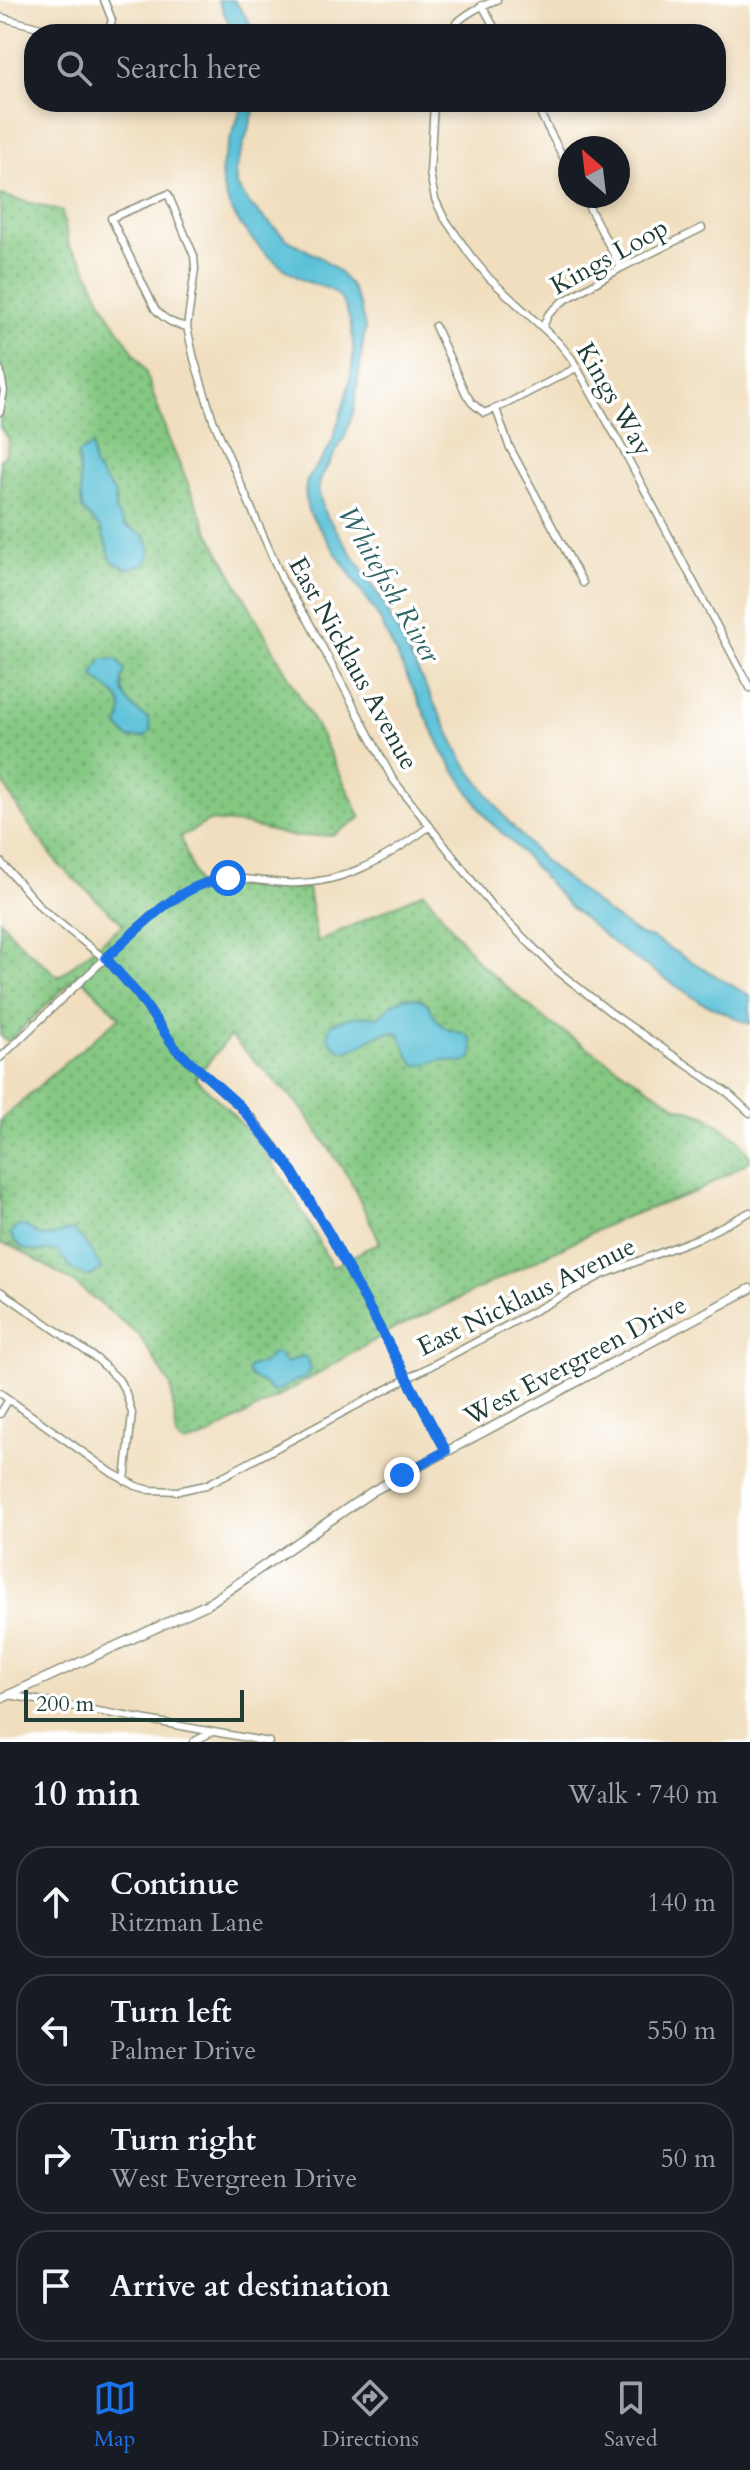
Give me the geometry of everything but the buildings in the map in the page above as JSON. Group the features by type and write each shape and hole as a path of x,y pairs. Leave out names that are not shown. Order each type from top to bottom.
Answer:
{"street":[{"path":"104,0 111,24"},
{"path":"456,24 482,5 497,0"},
{"path":"482,5 492,24"},
{"path":"0,17 26,24"},
{"name":"Kings Way","path":"433,112 430,173 439,208 453,232 489,278 543,327 566,351 583,376 750,688"},
{"path":"539,112 558,147"},
{"name":"East Nicklaus Avenue","path":"187,327 172,324 155,309 111,218 168,194 194,256 187,327 213,420 282,579 308,620 382,761 468,878 555,969 614,1015 728,1093 750,1113"},
{"path":"589,208 621,268"},
{"name":"Kings Loop","path":"543,327 548,315 557,306 621,268 702,228"},
{"path":"435,326 472,403 484,413 576,368"},
{"path":"0,369 4,391 0,412"},
{"path":"496,409 515,458 583,583"},
{"path":"0,1056 156,912 190,889 228,878 303,883 338,877 380,860 430,826"},
{"path":"0,861 42,909 105,958 139,996 176,1049 239,1105 280,1154 330,1235 446,1451"},
{"name":"East Nicklaus Avenue","path":"0,1393 125,1481 164,1492 192,1489 206,1485 602,1275 676,1248 750,1212"},
{"name":"West Evergreen Drive","path":"4,1697 208,1604 373,1491 750,1289"},
{"path":"0,1291 97,1359 119,1380 132,1413 125,1481"},
{"path":"0,1414 9,1399"},
{"path":"4,1697 269,1742"},
{"path":"193,1742 212,1732"}],"green space":[{"path":"0,195 62,211 69,247 82,260 108,313 145,370 169,440 209,533 321,735 361,818 333,835 295,837 243,824 209,821 181,837 199,890 226,885 308,888 317,942 424,892 480,964 547,1021 678,1107 705,1115 738,1139 750,1161 698,1191 615,1221 391,1330 204,1438 184,1444 177,1439 171,1386 139,1335 73,1282 14,1247 0,1243 0,1121 120,1017 78,975 8,1042 0,1035 0,920 23,946 59,977 123,924 59,865 22,815 0,777 0,460 5,455 9,439 0,428","holes":["230,1036 300,1106 349,1178 380,1242 332,1267 291,1192 263,1150 195,1078"]}],"water":[{"path":"218,0 234,0 250,24 229,24"},
{"path":"240,112 254,112 235,171 236,184 249,204 288,240 323,259 340,273 351,286 360,305 365,328 354,410 345,436 318,489 324,512 379,595 464,762 508,821 543,860 640,935 652,938 750,996 750,1024 701,1002 619,948 569,906 488,820 444,754 379,618 308,511 307,481 333,437 350,381 353,338 346,309 338,296 329,289 303,280 274,261 247,233 227,200 222,183 222,166"},
{"path":"92,446 94,466 115,494 115,510 125,526 144,535 151,551 146,564 127,569 112,561 101,529 82,509 78,453"},
{"path":"101,659 117,659 125,671 122,686 126,699 148,718 151,730 145,737 129,738 118,727 122,709 120,702 93,676"},
{"path":"406,997 422,1000 443,1026 468,1036 472,1058 463,1063 443,1060 417,1066 398,1033 388,1032 348,1051 334,1046 327,1036 330,1025 353,1017 378,1017 392,1004"},
{"path":"18,1226 26,1226 45,1237 73,1230 89,1248 101,1270 88,1277 72,1270 58,1251 37,1251 20,1246 10,1234"},
{"path":"274,1353 286,1363 303,1356 307,1358 311,1368 305,1379 272,1392 251,1377 247,1370"}],"route":[{"path":"228,878 213,880 176,896 106,958 139,996 176,1049 253,1119 289,1166 330,1235 446,1451 402,1475"}],"water label":[{"name":"Whitefish River","path":"390,584"}]}
